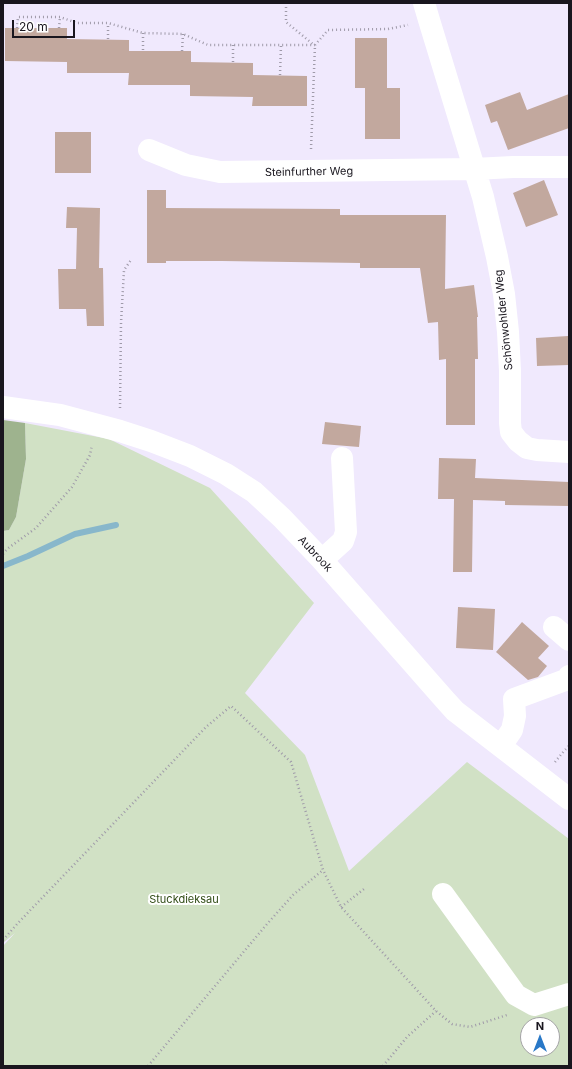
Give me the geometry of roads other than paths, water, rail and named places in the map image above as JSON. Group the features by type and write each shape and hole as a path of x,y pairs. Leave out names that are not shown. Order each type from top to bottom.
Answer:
{"street":[{"name":"Schönwohlder Weg","path":"426,12 483,197 498,257 508,332 511,432 518,442 527,448 569,452"},
{"name":"Steinfurther Weg","path":"149,150 186,165 220,172 474,169"},
{"path":"474,169 569,167"},
{"name":"Aubrook","path":"3,407 60,415 151,441 190,456 226,474 254,492 282,518 322,560 455,711 569,799"},
{"path":"322,560 343,541 346,532 342,458"},
{"path":"501,746 512,730 515,716 514,699 568,679 569,676"},
{"path":"443,894 516,995 534,1005 569,994"}],"waterway":[{"path":"3,566 75,534 116,525"}],"park label":[{"name":"Stuckdieksau","path":"184,900"}]}
